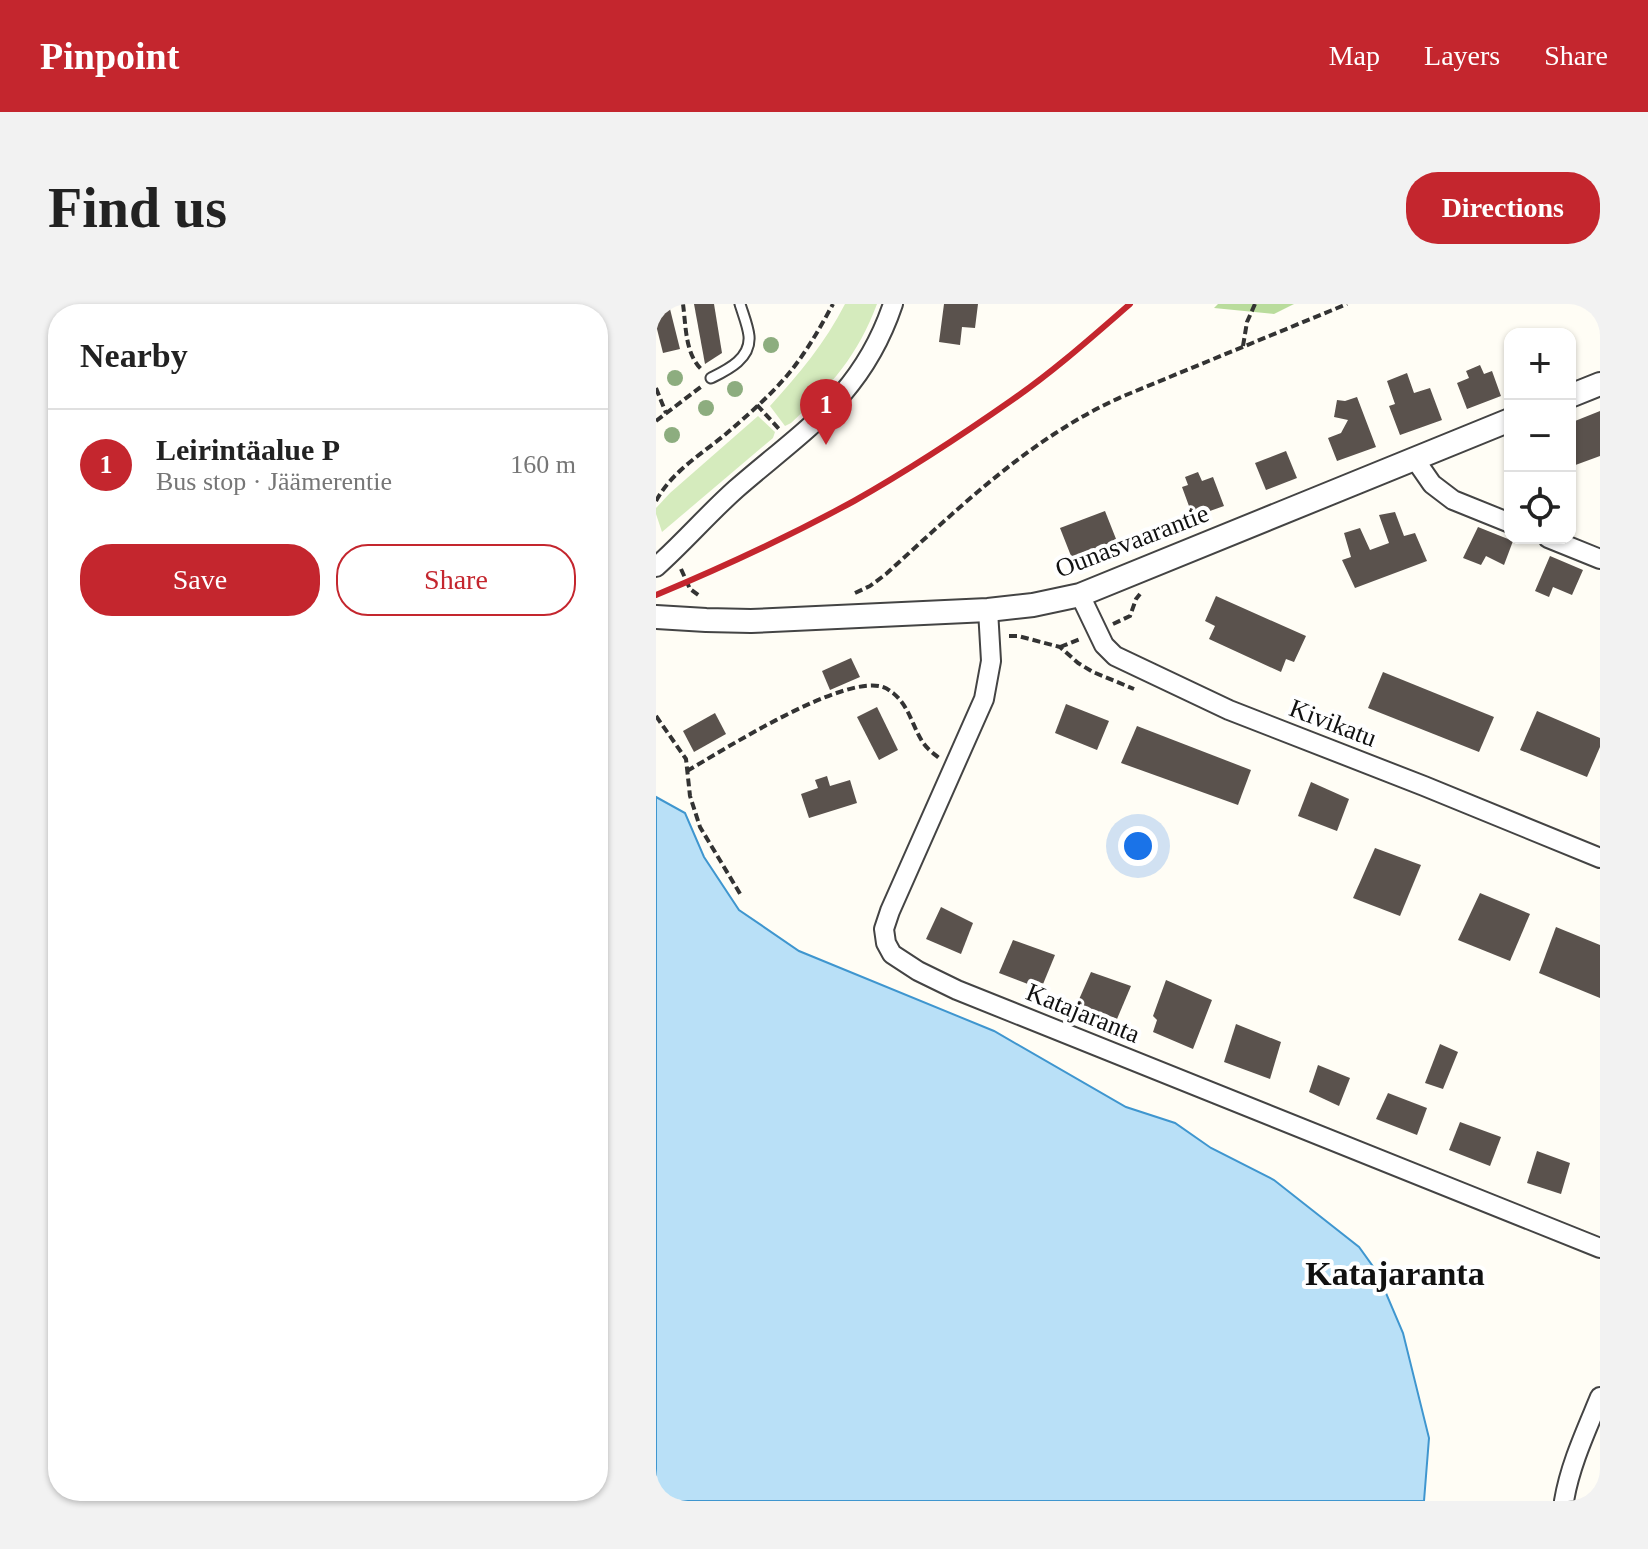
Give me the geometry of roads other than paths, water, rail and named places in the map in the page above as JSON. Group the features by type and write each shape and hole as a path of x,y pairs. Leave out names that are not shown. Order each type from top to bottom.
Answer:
{"street":[{"path":"656,567 734,491 824,415 854,381 878,341 893,304"},
{"path":"1576,394 1600,384"},
{"name":"Ounasvaarantie","path":"667,618 751,621 988,610 1080,595 1504,422"},
{"path":"1414,458 1432,484 1453,500 1504,521"},
{"path":"1563,544 1600,559"},
{"name":"Kivikatu","path":"1080,595 1104,645 1115,656 1229,710 1600,858"},
{"path":"656,603 667,618"},
{"name":"Katajaranta","path":"988,610 991,661 984,699 890,911 884,929 892,954 957,990 1600,1248"},
{"path":"1564,1501 1579,1449 1600,1397"}],"lane":[{"path":"711,378 738,362 748,345 749,336 740,304"}],"water":[{"path":"656,797 685,813 704,857 739,910 799,951 994,1031 1126,1107 1175,1123 1211,1148 1274,1180 1359,1247 1377,1272 1403,1333 1429,1438 1424,1501 656,1501"}],"railway":[{"path":"656,595 781,539 894,477 1028,389 1130,304"}],"place":[{"name":"Leirintäalue P","path":"826,445"}],"district":[{"name":"Katajaranta","path":"1395,1273"}]}
